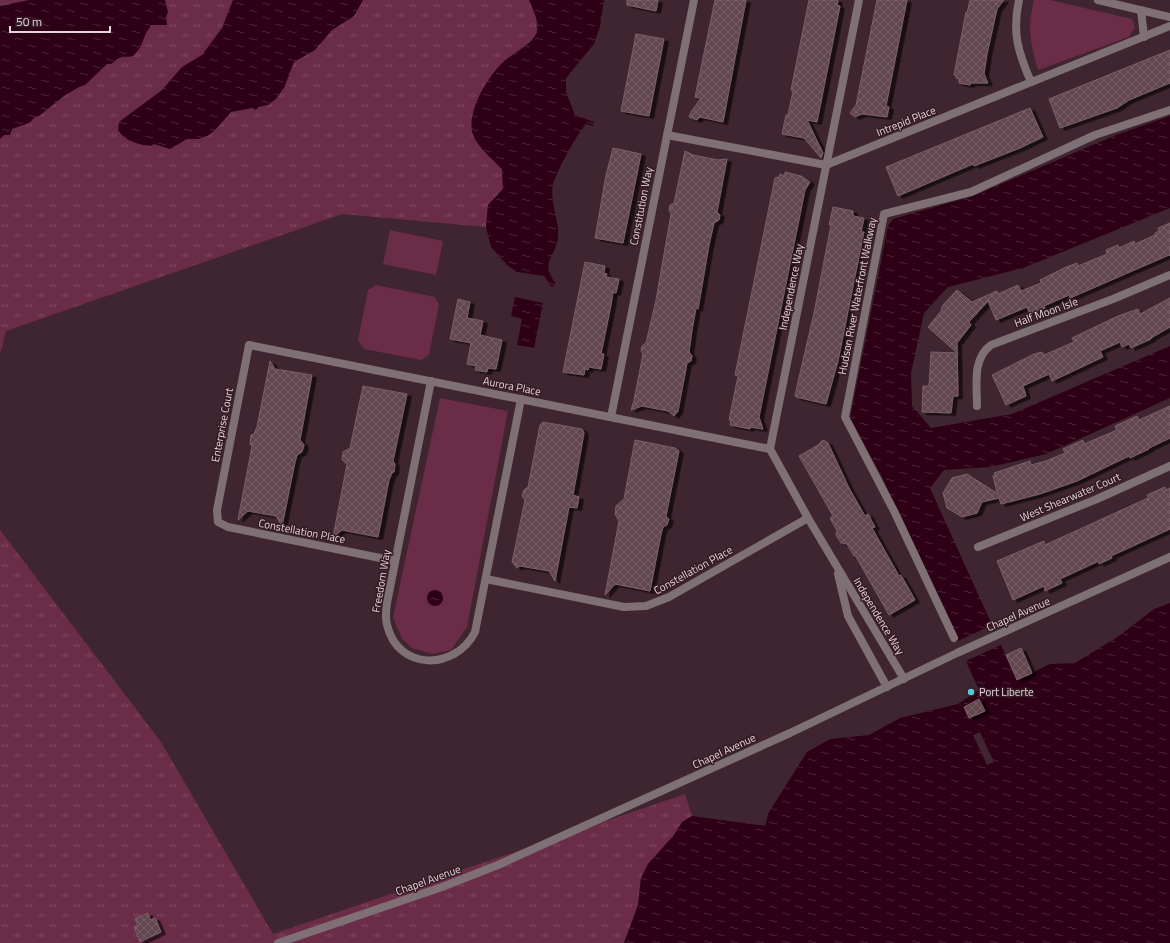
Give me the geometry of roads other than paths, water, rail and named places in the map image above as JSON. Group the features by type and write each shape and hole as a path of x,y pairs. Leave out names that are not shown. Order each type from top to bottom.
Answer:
{"street":[{"name":"Constitution Way","path":"611,417 694,0"},
{"name":"Independence Way","path":"859,0 770,449 808,518 904,679"},
{"path":"1019,0 1015,36 1020,56 1031,82"},
{"path":"1098,0 1170,17"},
{"path":"1141,10 1144,37"},
{"name":"Intrepid Place","path":"826,166 1170,26"},
{"name":"Hudson River Waterfront Walkway","path":"954,638 894,511 845,416 884,214 971,192 1095,136 1170,110"},
{"path":"667,135 826,166"},
{"name":"Half Moon Isle","path":"977,406 978,364 983,352 991,345 1113,299 1170,275"},
{"name":"Aurora Place","path":"249,345 770,449"},
{"name":"Enterprise Court","path":"217,510 249,345"},
{"name":"Freedom Way","path":"431,381 387,603 386,624 391,636 399,647 408,654 424,660 448,658 459,652 468,643 475,632 521,399"},
{"name":"West Shearwater Court","path":"978,547 1097,499 1170,466"},
{"name":"Constellation Place","path":"217,510 218,522 225,527 396,561"},
{"name":"Constellation Place","path":"486,579 624,607 646,606 669,597 808,518"},
{"name":"Chapel Avenue","path":"278,943 435,889 498,865 790,733 960,652 1170,557"},
{"name":"Independence Way","path":"835,564 848,616 887,687"}],"water":[{"path":"29,0 165,0 168,12 166,17 167,25 152,25 149,28 140,48 134,55 117,59 111,64 107,64 85,85 64,96 29,123 12,129 10,135 4,135 0,139 0,6"},
{"path":"233,0 363,0 354,16 332,30 315,50 294,62 284,88 276,99 268,105 258,107 254,110 253,108 231,112 209,135 199,139 187,139 170,149 154,144 151,146 142,145 124,137 118,130 119,122 162,90 182,67 202,55 222,28"},
{"path":"529,0 604,0 600,26 594,44 566,78 566,92 575,115 594,122 593,126 586,124 582,128 562,163 553,185 552,197 558,237 548,265 551,276 556,284 552,287 544,276 517,272 507,265 491,247 486,227 488,205 503,189 502,169 476,141 472,131 473,112 487,81 500,65 528,44 537,32 537,20"},
{"path":"1170,116 1170,208 1023,268 948,287 924,313 911,373 912,406 931,428 1012,414 1170,346 1170,398 1046,454 990,467 944,470 930,488 1017,680 1050,664 1075,663 1119,636 1154,609 1170,603 1170,943 624,943 638,905 641,878 648,864 674,835 682,822 692,816 765,826 769,812 807,752 830,739 869,735 900,718 958,704 979,690 882,477 850,418 888,226 893,219 973,196 1116,135"},
{"path":"515,297 543,303 534,348 517,345 522,319 511,316"},
{"path":"432,590 438,590 443,595 441,604 438,606 432,606 427,601 427,595"}],"place":[{"name":"Port Liberte","path":"971,692"}]}
